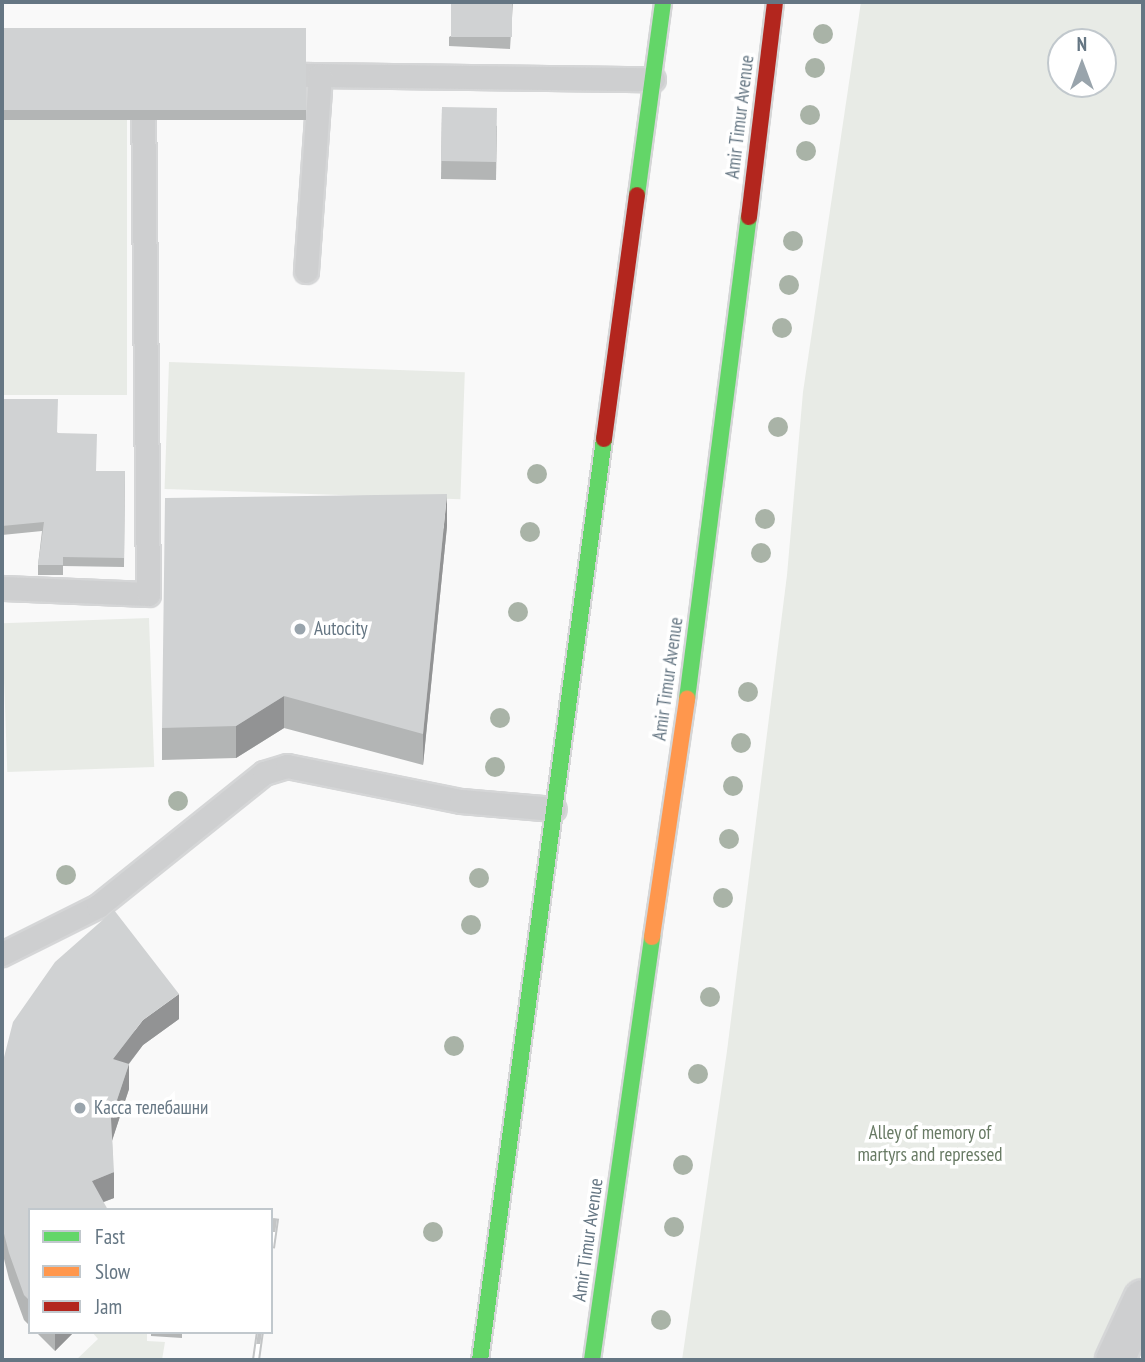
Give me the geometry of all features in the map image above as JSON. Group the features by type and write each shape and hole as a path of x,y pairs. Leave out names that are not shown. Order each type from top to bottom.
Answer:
{"main road":[{"path":"480,1360 663,2"},
{"name":"Amir Timur Avenue","path":"592,1360 705,570 775,2"}],"street":[{"path":"1115,1360 1143,1299"}],"lane":[{"path":"306,271 313,75 653,79"},
{"path":"2,588 148,594 143,76"},
{"path":"2,954 98,906 264,773 286,766 461,801 554,809"}],"green space":[{"name":"Alley of memory of martyrs and repressed","path":"861,2 1143,2 1143,1278 1101,1360 682,1360 727,1051 787,575 803,392"},
{"path":"2,119 127,119 127,395 2,395"},
{"path":"169,362 465,372 460,499 165,489"},
{"path":"149,618 154,767 7,772 2,623"},
{"path":"94,1334 147,1334 147,1341 165,1342 162,1360 76,1360 98,1339"}],"building":[{"path":"451,2 512,2 512,37 451,37"},
{"path":"2,28 306,28 306,110 2,110"},
{"path":"442,107 497,108 496,162 441,161"},
{"path":"2,399 58,399 57,433 97,434 96,471 125,471 124,558 63,557 63,565 38,565 44,522 2,526"},
{"name":"Autocity","path":"447,494 423,734 284,696 236,726 162,728 165,498"},
{"path":"114,910 179,994 143,1020 113,1059 129,1064 111,1118 114,1172 92,1181 107,1208 28,1208 28,1299 24,1295 9,1253 2,1226 2,1065 13,1022 55,962"}],"railway":[{"path":"273,1233 275,1218"},
{"path":"256,1360 260,1334"}],"traffic: fast":[{"path":"637,195 663,2"},
{"path":"687,699 749,217"},
{"path":"480,1360 604,439"},
{"path":"592,1360 652,937"}],"traffic: slow":[{"path":"652,937 687,699"}],"traffic: jam":[{"path":"749,217 775,2"},
{"path":"604,439 637,195"}],"place":[{"name":"Autocity","path":"300,629"},
{"name":"Касса телебашни","path":"80,1108"}]}
